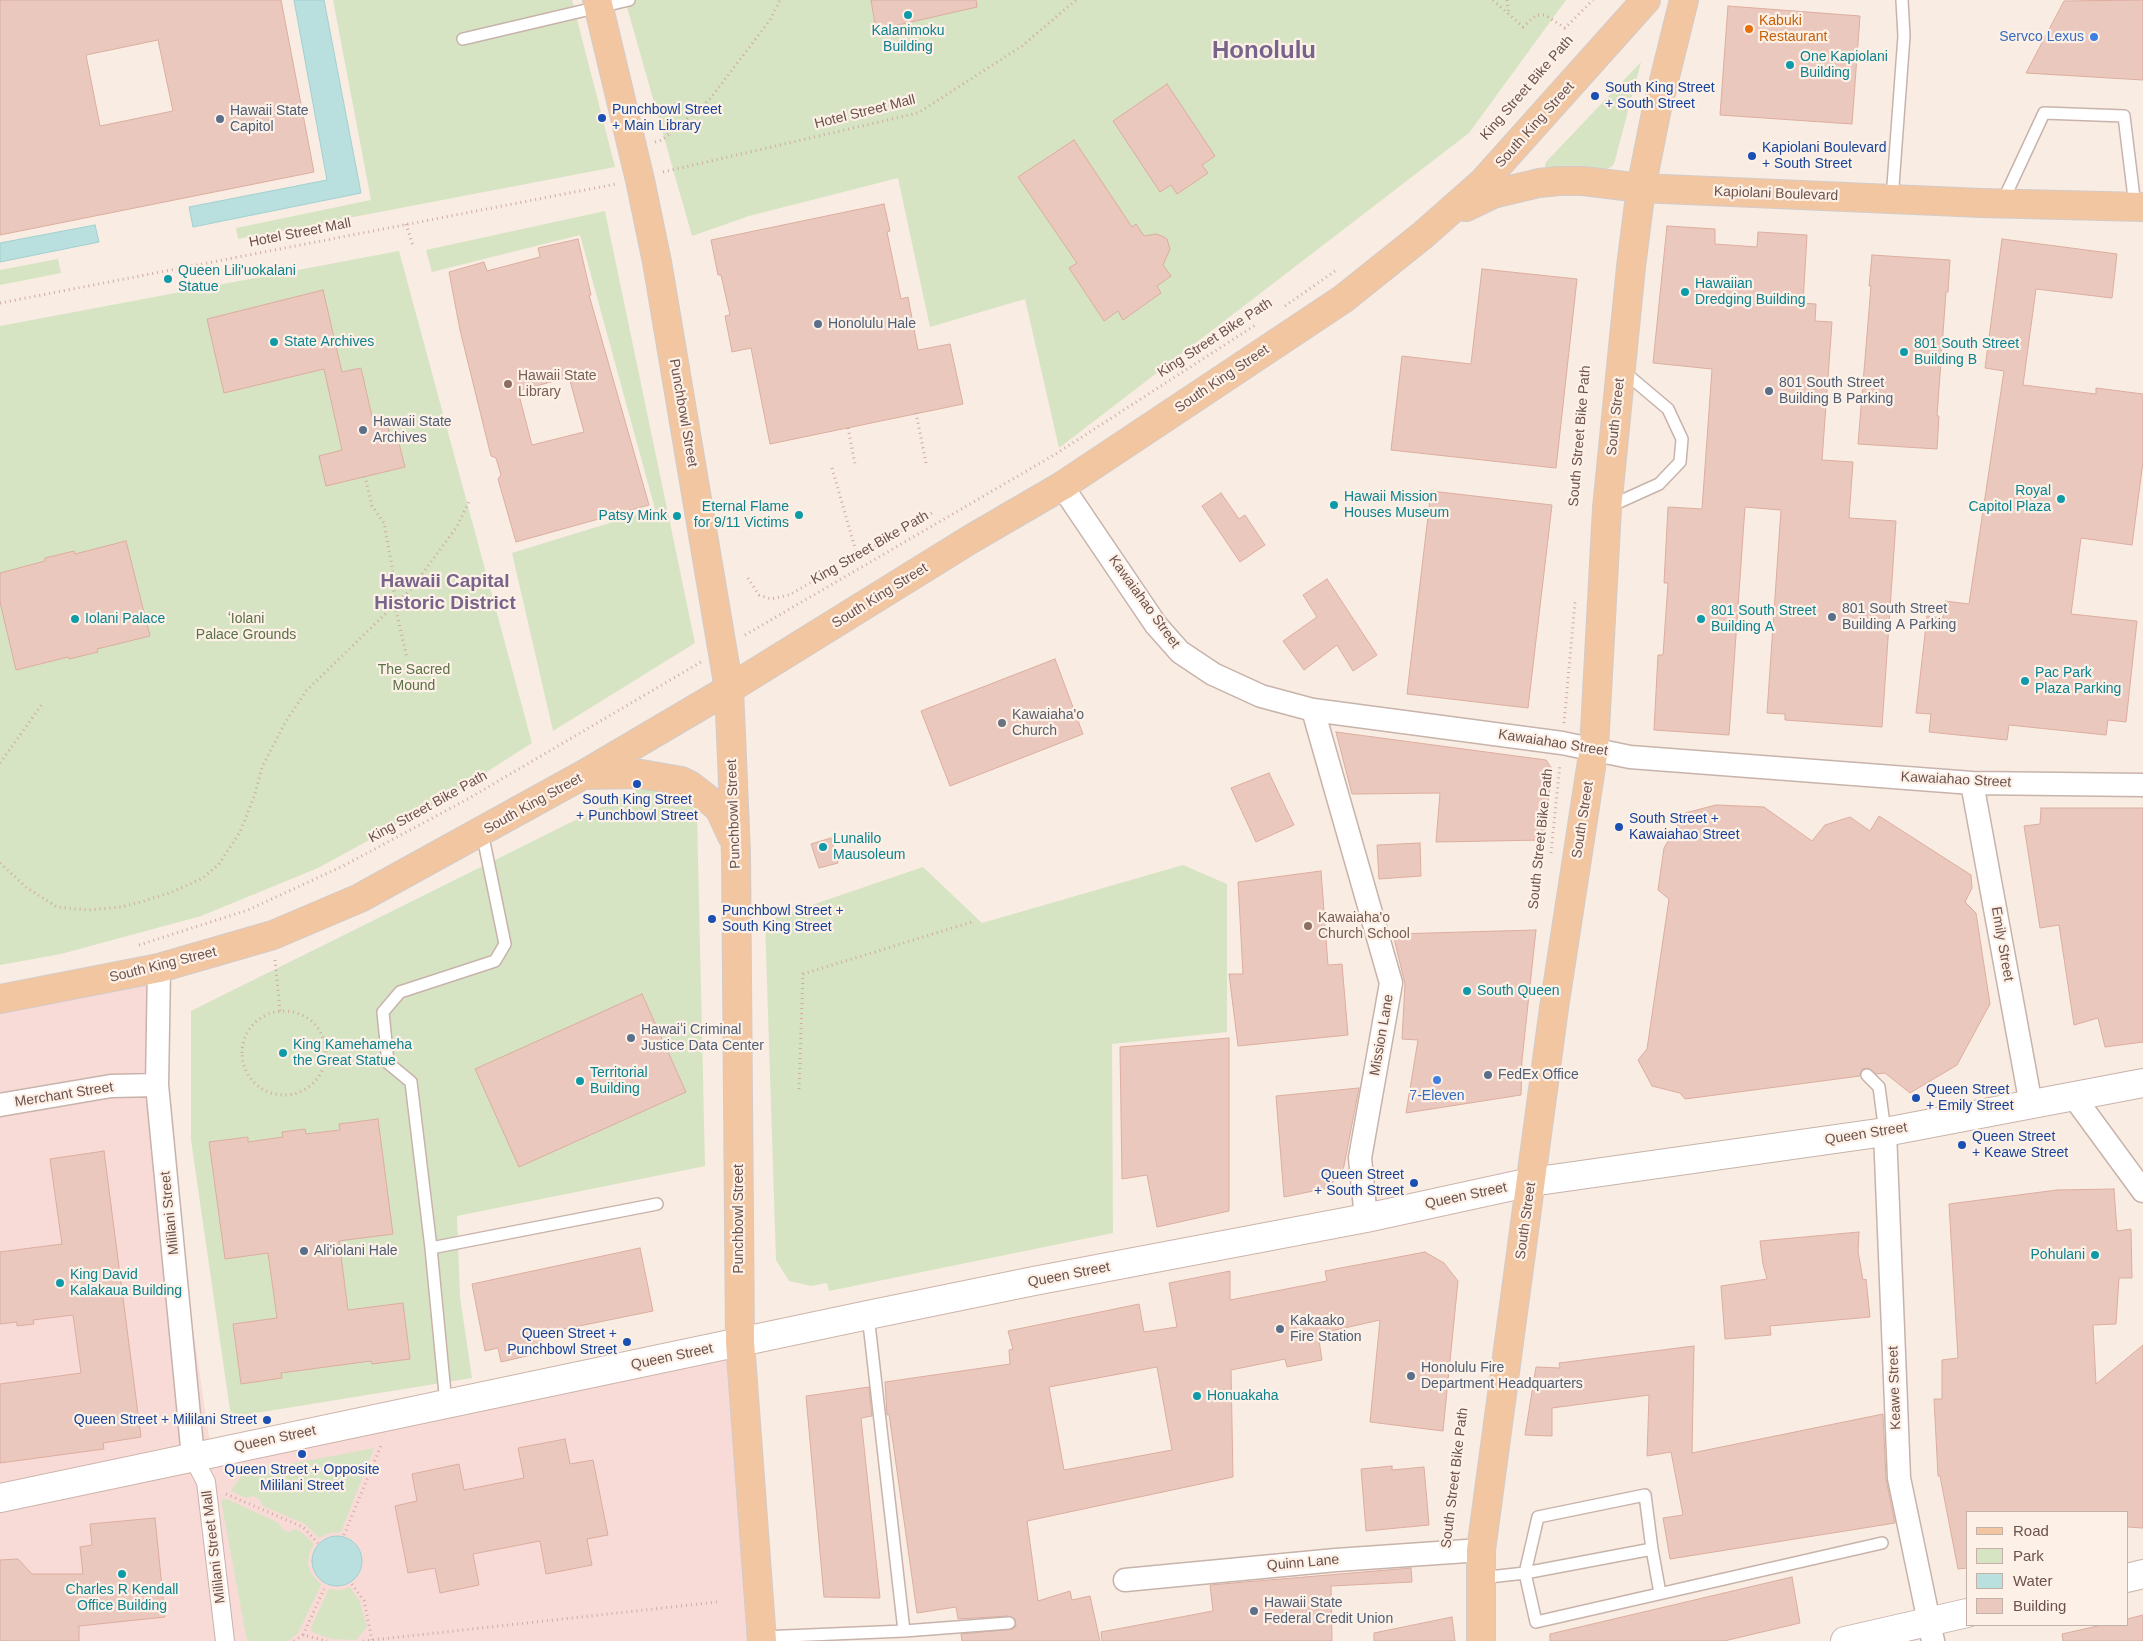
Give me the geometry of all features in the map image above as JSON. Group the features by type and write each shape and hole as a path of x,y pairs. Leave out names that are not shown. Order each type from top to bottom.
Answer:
{"main road":[{"name":"South King Street","path":"0,999 159,968 273,935 360,898 583,775 729,689 971,539 1062,486 1343,299 1423,236 1483,182 1646,0"},
{"name":"South Street","path":"1481,1641 1480,1550 1532,1182 1554,1008 1594,748 1607,508 1641,188 1656,113 1684,0"},
{"name":"Punchbowl Street","path":"598,4 657,262 729,689 735,844 740,1342 762,1639"},
{"name":"Kapiolani Boulevard","path":"1423,236 1474,202 1493,194 1539,183 1567,181 1641,188 1892,199 2139,206"},
{"path":"583,775 641,774 682,781 719,808 735,844"},
{"name":"Queen Street","path":"0,1498 868,1315 1024,1283 1366,1218 1532,1182 1885,1132 2143,1083"},
{"path":"2128,1578 2143,1574"},
{"path":"1845,1641 1931,1631 1966,1614"}],"street":[{"name":"Kawaiahao Street","path":"1062,486 1156,624 1180,652 1213,674 1253,692 1313,710 1562,743 1594,748 1630,757 1972,783 2143,784"},
{"name":"Mission Lane","path":"1313,710 1391,983 1360,1158 1366,1218"},
{"name":"Emily Street","path":"1972,783 2031,1104"},
{"name":"Mililani Street","path":"159,968 157,1086 193,1456"},
{"name":"Merchant Street","path":"0,1105 111,1086 157,1086"},
{"path":"2074,1097 2143,1191"},
{"name":"Keawe Street","path":"1885,1132 1899,1478 1931,1631"},
{"name":"Mililani Street Mall","path":"193,1456 206,1482 225,1641"},
{"name":"Quinn Lane","path":"1125,1580 1336,1560 1480,1550"}],"lane":[{"path":"463,40 598,4 629,0"},
{"path":"1892,199 1904,36 1902,0"},
{"path":"2002,203 2044,113 2124,116 2139,206"},
{"path":"1607,508 1659,484 1680,462 1682,439 1668,409 1622,370"},
{"path":"446,1405 411,1082 388,1063 382,1012 400,992 495,961 505,944 482,832"},
{"path":"1867,1075 1879,1087 1885,1132"},
{"path":"430,1248 657,1204"},
{"path":"868,1315 904,1631"},
{"path":"1660,1593 1645,1495 1538,1517 1525,1573 1536,1622 1882,1543"},
{"path":"1479,1578 1525,1573 1652,1549"},
{"path":"762,1639 1009,1623"}],"path":[{"path":"632,146 662,140 709,100 770,20 780,0"},
{"name":"Hotel Street Mall","path":"659,174 918,113 1022,46 1076,0"},
{"path":"1493,0 1523,27 1536,15 1545,15 1565,28 1593,0"},
{"path":"1507,0 1509,14"},
{"name":"Hotel Street Mall","path":"0,303 605,186"},
{"path":"406,224 412,246"},
{"name":"King Street Bike Path","path":"1284,306 1337,270"},
{"name":"King Street Bike Path","path":"768,621 1054,455 1262,321"},
{"path":"916,413 926,463"},
{"path":"848,428 855,464"},
{"path":"832,468 857,556"},
{"path":"365,476 372,506 384,523 392,566 395,606 407,658"},
{"path":"0,863 27,888 57,908 89,910 121,907 172,892 203,878 219,864 240,832 255,794 262,767 286,721 306,690 395,606 437,556 456,528 470,500"},
{"path":"748,578 759,595 771,599 789,595 932,514"},
{"name":"South Street Bike Path","path":"1551,855 1576,599"},
{"name":"King Street Bike Path","path":"167,937 248,910 343,866 466,800 688,671"},
{"path":"0,763 43,703"},
{"path":"798,1089 803,974 972,922"},
{"path":"273,935 280,1011"},
{"path":"280,1011 294,1012 308,1018 323,1037 325,1052 324,1066 317,1079 306,1089 285,1095 270,1093 258,1086 248,1076 242,1052 244,1038 252,1026 266,1015 280,1011"},
{"path":"344,1535 393,1414"},
{"path":"206,1482 226,1494 302,1527 318,1543"},
{"path":"352,1584 364,1602 372,1640"},
{"path":"294,1641 303,1635 324,1589"},
{"path":"362,1641 717,1602"},
{"path":"303,1635 327,1641"}],"shaded area":[{"path":"159,968 157,1086 210,1444 740,1342 762,1641 0,1641 0,999"}],"green space":[{"path":"333,0 572,0 615,167 238,239 236,228 371,200"},
{"path":"625,0 1566,0 1469,133 1059,448 1025,299 930,327 898,178 749,216 692,236"},
{"path":"1641,62 1614,164 1605,170 1546,169 1546,162"},
{"path":"605,211 695,643 553,731 512,553 655,509 580,235 432,272 426,250"},
{"name":"ʻIolani Palace Grounds","path":"399,251 532,743 446,798 318,868 201,916 61,954 0,965 0,326"},
{"path":"58,259 61,273 0,285 0,270"},
{"path":"652,782 678,789 697,813 705,1166 457,1216 460,1297 472,1378 231,1417 191,1140 191,1011"},
{"path":"1183,865 1227,884 1227,1032 1112,1044 1113,1233 829,1291 827,1283 811,1286 789,1281 776,1260 765,921 923,867 982,923"},
{"path":"374,1448 341,1532 330,1533 319,1538 305,1524 263,1506 260,1500 253,1496 246,1498 231,1491 243,1473"},
{"path":"227,1499 279,1523 282,1529 289,1532 296,1529 314,1544 309,1554 308,1564 311,1573 321,1585 298,1633 288,1641 247,1641 221,1500"},
{"path":"350,1587 360,1602 367,1627 356,1640 332,1639 312,1632 311,1627 329,1589 340,1590"}],"water":[{"path":"294,0 324,0 361,193 193,227 189,207 327,180"},
{"path":"95,225 99,242 0,262 0,243"},
{"path":"337,1536 346,1538 357,1547 362,1561 360,1570 351,1581 337,1586 328,1584 317,1575 312,1561 314,1552 323,1541"}],"building":[{"name":"Hawaii State Capitol","path":"0,0 281,0 314,172 0,235","holes":["158,40 173,111 100,126 86,55"]},
{"name":"Kalanimoku Building","path":"871,0 976,0 977,7 876,30"},
{"name":"Servco Lexus","path":"2143,0 2143,80 2026,73 2064,1"},
{"name":"One Kapiolani Building","path":"1728,6 1860,16 1852,124 1720,115"},
{"path":"1167,84 1215,156 1202,165 1208,173 1177,194 1171,185 1160,192 1113,121"},
{"path":"1074,140 1132,227 1136,224 1144,236 1156,234 1162,236 1167,239 1170,249 1163,265 1171,276 1157,286 1161,293 1123,320 1118,311 1104,321 1069,268 1077,263 1018,177"},
{"name":"Honolulu Hale","path":"884,204 890,231 887,232 901,299 908,297 918,350 950,344 963,404 770,444 751,348 732,352 725,316 730,315 721,275 718,275 711,240"},
{"path":"1667,226 1715,229 1715,244 1757,247 1758,232 1807,235 1803,303 1816,304 1815,321 1832,322 1822,460 1853,462 1849,518 1896,521 1882,727 1785,720 1785,714 1767,713 1781,510 1745,507 1729,735 1654,730 1658,655 1663,655 1668,583 1664,583 1668,507 1702,509 1712,369 1653,363"},
{"name":"Hawaii State Library","path":"578,239 591,295 589,295 649,505 516,542 498,479 501,475 496,458 491,456 460,330 449,272 484,262 487,271 540,257 538,248","holes":["569,377 584,432 532,445 518,391"]},
{"path":"2002,239 2117,254 2112,298 2036,289 2023,385 2096,394 2096,388 2143,394 2143,462 2132,545 2081,538 2071,614 2137,621 2126,722 2108,720 2106,735 2009,725 2007,740 1929,732 1931,714 1916,713 1927,616 1943,618 1945,601 1969,604 2004,371 1985,368"},
{"name":"801 South Street Building B","path":"1872,255 1950,260 1937,416 1939,416 1937,449 1858,444"},
{"path":"1482,269 1577,279 1556,468 1391,450 1402,356 1471,364"},
{"name":"State Archives","path":"323,290 342,372 361,368 373,421 386,418 391,440 398,439 405,467 326,486 319,456 342,450 324,369 224,393 207,319"},
{"path":"1431,491 1552,505 1528,708 1407,694"},
{"path":"1221,493 1239,519 1245,515 1265,545 1240,562 1202,506"},
{"name":"Iolani Palace","path":"126,541 150,636 97,649 98,652 69,659 68,657 16,670 0,602 0,573 45,561 45,558 74,551 75,554"},
{"path":"1327,579 1377,655 1353,671 1337,645 1304,670 1283,641 1317,617 1303,595"},
{"name":"Kawaiaha'o Church","path":"1055,659 1083,734 950,786 921,711"},
{"path":"1336,732 1546,760 1552,769 1544,840 1436,842 1440,793 1352,794"},
{"path":"1269,773 1294,825 1256,842 1231,788"},
{"path":"1716,805 1764,807 1812,841 1825,825 1850,817 1870,831 1879,816 1971,875 1972,888 1965,902 1976,913 1990,1004 1957,1065 1910,1093 1885,1073 1876,1074 1868,1068 1862,1069 1860,1076 1685,1099 1680,1093 1652,1086 1638,1060 1647,1049 1669,899 1658,890 1664,848 1685,813"},
{"path":"2041,808 2143,808 2143,1042 2105,1047 2098,1018 2074,1025 2059,925 2040,928 2024,826 2040,824"},
{"name":"Lunalilo Mausoleum","path":"831,838 838,863 819,868 811,844"},
{"path":"1420,843 1421,876 1379,879 1377,845"},
{"path":"1321,871 1328,965 1342,964 1348,1035 1238,1046 1229,974 1243,974 1238,882"},
{"name":"South Queen","path":"1536,930 1522,1060 1521,1095 1406,1113 1418,1040 1402,1039 1405,984 1393,934"},
{"name":"Territorial Building","path":"642,994 686,1092 519,1167 475,1069"},
{"path":"1229,1038 1229,1211 1157,1227 1147,1175 1122,1179 1120,1047"},
{"path":"1359,1088 1343,1171 1328,1188 1284,1197 1276,1096"},
{"name":"Ali'iolani Hale","path":"378,1119 393,1234 339,1241 348,1310 403,1303 410,1359 372,1364 371,1361 281,1373 282,1378 241,1384 233,1324 277,1318 268,1253 225,1259 209,1142 248,1137 248,1142 283,1137 282,1132 305,1129 306,1134 340,1130 339,1124"},
{"name":"King David Kalakaua Building","path":"104,1151 141,1437 103,1443 104,1449 0,1463 0,1384 81,1373 73,1315 33,1320 34,1324 17,1326 17,1322 0,1324 0,1252 62,1244 50,1159"},
{"path":"2114,1189 2117,1231 2131,1229 2132,1278 2119,1278 2116,1324 2093,1325 2096,1384 2143,1345 2143,1528 2128,1527 2128,1511 1966,1511 1966,1568 1958,1569 1940,1476 1938,1476 1934,1399 1942,1399 1942,1360 1958,1358 1949,1204 2057,1190"},
{"path":"1859,1232 1858,1251 1863,1280 1866,1279 1870,1317 1770,1326 1771,1335 1725,1339 1721,1286 1767,1279 1760,1241"},
{"path":"640,1248 653,1311 540,1334 544,1352 501,1362 498,1348 485,1351 472,1284"},
{"path":"1425,1252 1444,1263 1458,1281 1443,1431 1370,1422 1380,1320 1318,1334 1322,1360 1287,1367 1285,1359 1231,1370 1233,1477 1027,1521 1038,1601 1070,1591 1072,1600 1090,1596 1100,1641 962,1641 961,1634 1013,1629 1016,1626 1015,1619 1008,1616 958,1619 956,1607 917,1613 889,1414 887,1415 885,1382 1010,1364 1009,1350 1013,1349 1008,1331 1139,1304 1144,1332 1177,1327 1169,1283 1230,1271 1230,1300 1327,1281 1325,1271","holes":["1157,1367 1172,1450 1064,1470 1049,1387"]},
{"path":"1694,1346 1692,1453 1883,1414 1886,1479 1895,1523 1670,1559 1663,1518 1683,1515 1671,1452 1647,1456 1649,1395 1552,1408 1552,1436 1525,1435 1536,1367 1560,1368 1559,1363"},
{"path":"869,1387 872,1416 861,1418 880,1598 824,1597 806,1396"},
{"path":"565,1439 570,1464 593,1460 608,1535 587,1539 592,1565 546,1574 540,1541 473,1554 479,1585 440,1593 435,1568 408,1573 395,1506 417,1501 412,1474 459,1464 464,1490 524,1478 518,1448"},
{"path":"1392,1466 1392,1470 1424,1467 1429,1525 1366,1531 1361,1469"},
{"path":"155,1518 165,1617 79,1626 79,1641 0,1641 0,1560 18,1559 32,1574 83,1574 80,1547 92,1545 90,1524"},
{"path":"1411,1568 1412,1582 1331,1586 1332,1641 1102,1641 1101,1632 1213,1611 1210,1585"},
{"path":"1792,1577 1800,1623 1724,1641 1550,1641 1550,1634"},
{"path":"2143,1615 2143,1641 2063,1641 2062,1634 2098,1626 2128,1626 2128,1619"},
{"path":"1452,1617 1455,1641 1374,1641 1374,1633"}],"place":[{"name":"Kalanimoku Building","path":"908,15"},
{"name":"Kabuki Restaurant","path":"1749,29"},
{"name":"Servco Lexus","path":"2094,37"},
{"name":"One Kapiolani Building","path":"1790,65"},
{"name":"South King Street + South Street","path":"1595,96"},
{"name":"Punchbowl Street + Main Library","path":"602,118"},
{"name":"Hawaii State Capitol","path":"220,119"},
{"name":"Kapiolani Boulevard + South Street","path":"1752,156"},
{"name":"Queen Lili'uokalani Statue","path":"168,279"},
{"name":"Hawaiian Dredging Building","path":"1685,292"},
{"name":"Honolulu Hale","path":"818,324"},
{"name":"State Archives","path":"274,342"},
{"name":"801 South Street Building B","path":"1904,352"},
{"name":"Hawaii State Library","path":"508,384"},
{"name":"801 South Street Building B Parking","path":"1769,391"},
{"name":"Hawaii State Archives","path":"363,430"},
{"name":"Royal Capitol Plaza","path":"2061,499"},
{"name":"Hawaii Mission Houses Museum","path":"1334,505"},
{"name":"Eternal Flame for 9/11 Victims","path":"799,515"},
{"name":"Patsy Mink","path":"677,516"},
{"name":"801 South Street Building A Parking","path":"1832,617"},
{"name":"Iolani Palace","path":"75,619"},
{"name":"801 South Street Building A","path":"1701,619"},
{"name":"Pac Park Plaza Parking","path":"2025,681"},
{"name":"Kawaiaha'o Church","path":"1002,723"},
{"name":"South King Street + Punchbowl Street","path":"637,784"},
{"name":"South Street + Kawaiahao Street","path":"1619,827"},
{"name":"Lunalilo Mausoleum","path":"823,847"},
{"name":"Punchbowl Street + South King Street","path":"712,919"},
{"name":"Kawaiaha'o Church School","path":"1308,926"},
{"name":"South Queen","path":"1467,991"},
{"name":"Hawaiʻi Criminal Justice Data Center","path":"631,1038"},
{"name":"King Kamehameha the Great Statue","path":"283,1053"},
{"name":"FedEx Office","path":"1488,1075"},
{"name":"7-Eleven","path":"1437,1080"},
{"name":"Territorial Building","path":"580,1081"},
{"name":"Queen Street + Emily Street","path":"1916,1098"},
{"name":"Queen Street + Keawe Street","path":"1962,1145"},
{"name":"Queen Street + South Street","path":"1414,1183"},
{"name":"Ali'iolani Hale","path":"304,1251"},
{"name":"Pohulani","path":"2095,1255"},
{"name":"King David Kalakaua Building","path":"60,1283"},
{"name":"Kakaako Fire Station","path":"1280,1329"},
{"name":"Queen Street + Punchbowl Street","path":"627,1342"},
{"name":"Honolulu Fire Department Headquarters","path":"1411,1376"},
{"name":"Honuakaha","path":"1197,1396"},
{"name":"Queen Street + Mililani Street","path":"267,1420"},
{"name":"Queen Street + Opposite Mililani Street","path":"302,1454"},
{"name":"Charles R Kendall Office Building","path":"122,1574"},
{"name":"Hawaii State Federal Credit Union","path":"1254,1611"}],"district":[{"name":"Honolulu","path":"1264,51"},
{"name":"Hawaii Capital Historic District","path":"445,593"}],"park label":[{"name":"The Sacred Mound","path":"414,678"}]}
